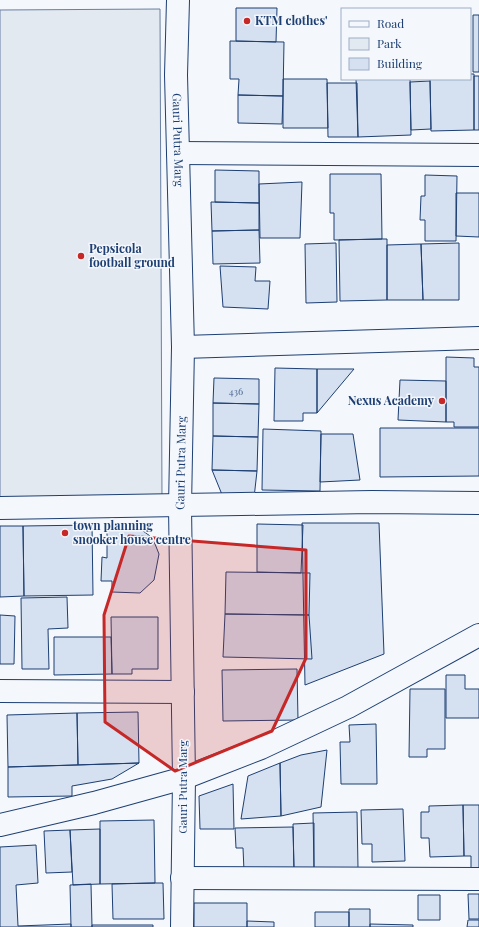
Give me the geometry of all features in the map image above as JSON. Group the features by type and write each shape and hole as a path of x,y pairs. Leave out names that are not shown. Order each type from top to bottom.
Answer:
{"street":[{"name":"Gauri Putra Marg","path":"178,0 178,153 183,347 180,507 184,778 182,927"},
{"path":"178,153 479,155"},
{"path":"183,347 479,338"},
{"path":"0,508 180,507 372,502 479,503"},
{"path":"0,825 94,803 184,778 261,748 348,707 479,635"},
{"path":"0,691 183,692"},
{"path":"182,878 479,879"}],"highlighted area":[{"path":"129,536 214,541 306,550 306,658 272,731 175,771 105,722 104,615"}],"green space":[{"name":"Pepsicola football ground","path":"160,9 162,501 0,502 0,10"}],"building":[{"path":"236,8 277,8 276,42 236,41"},
{"path":"473,15 479,15 479,72 473,72"},
{"path":"230,41 284,42 283,96 238,95 239,79 230,79"},
{"path":"471,74 474,74 474,130 431,131 430,80 471,80"},
{"path":"474,76 479,76 479,130 474,130"},
{"path":"283,79 327,79 328,128 283,128"},
{"path":"356,80 410,80 411,135 358,137"},
{"path":"430,81 431,129 411,130 410,82"},
{"path":"327,83 357,83 358,137 328,137"},
{"path":"238,95 283,96 282,124 238,123"},
{"path":"215,170 259,171 259,203 215,202"},
{"path":"330,174 381,174 382,239 334,240 334,213 330,213"},
{"path":"425,175 457,176 456,241 425,241 425,220 420,220 421,196 425,196"},
{"path":"302,182 300,238 260,238 259,184"},
{"path":"456,193 479,193 479,237 456,236"},
{"path":"211,202 259,203 259,230 212,231"},
{"path":"259,230 260,263 213,264 212,231"},
{"path":"387,239 387,300 340,301 339,240"},
{"path":"336,243 337,302 306,303 305,244"},
{"path":"459,243 459,300 423,300 421,244"},
{"path":"421,244 423,300 387,300 387,245"},
{"path":"220,266 256,267 255,281 270,281 268,309 223,307"},
{"path":"446,357 474,358 474,367 479,367 479,427 454,427 454,422 446,422"},
{"path":"275,368 317,369 317,413 303,413 303,421 274,421"},
{"path":"317,369 354,369 317,413"},
{"path":"214,378 259,379 259,404 213,403"},
{"path":"400,380 446,381 446,422 398,420"},
{"path":"213,403 259,404 258,437 213,436"},
{"path":"380,428 479,428 479,476 380,477"},
{"path":"263,429 321,431 320,491 262,490"},
{"path":"321,434 353,434 360,480 320,482"},
{"path":"213,436 258,437 257,471 212,470"},
{"path":"212,470 257,471 254,498 223,497"},
{"path":"302,523 379,523 384,654 305,685"},
{"path":"257,524 303,525 301,573 257,572"},
{"path":"92,525 93,595 24,596 23,526"},
{"path":"0,526 23,526 24,596 0,597"},
{"path":"107,527 139,528 150,536 155,544 159,554 154,580 140,593 112,592 112,581 101,581 102,557 107,558"},
{"path":"226,572 310,573 309,615 225,614"},
{"path":"67,597 68,628 48,629 49,669 22,669 21,598"},
{"path":"225,614 309,615 312,659 223,657"},
{"path":"0,615 15,616 14,664 0,664"},
{"path":"111,617 158,617 158,669 132,669 132,674 112,674"},
{"path":"54,637 111,637 112,674 54,675"},
{"path":"297,669 298,720 223,721 222,670"},
{"path":"446,675 465,675 465,689 479,689 479,718 446,718"},
{"path":"410,689 445,689 445,749 427,749 427,757 409,757"},
{"path":"138,712 139,763 78,765 77,713"},
{"path":"77,713 78,765 8,767 7,715"},
{"path":"376,724 377,784 341,784 340,742 350,742 349,725"},
{"path":"327,750 321,807 281,816 280,763 301,755"},
{"path":"139,763 112,779 72,786 72,796 8,797 8,767"},
{"path":"280,763 281,816 241,819 248,776"},
{"path":"233,784 234,829 200,829 199,796"},
{"path":"463,805 464,856 430,857 429,838 421,838 421,812 429,812 429,806"},
{"path":"463,805 479,805 479,873 471,873 471,856 464,856"},
{"path":"403,809 405,861 372,862 372,844 362,844 361,810"},
{"path":"357,812 358,868 314,869 313,813"},
{"path":"154,820 155,883 100,884 100,821"},
{"path":"314,823 314,869 294,870 293,824"},
{"path":"293,827 294,870 244,871 243,848 236,848 235,828"},
{"path":"100,829 100,884 73,885 70,830"},
{"path":"70,830 72,872 46,873 44,831"},
{"path":"36,845 38,883 16,885 18,926 71,924 71,927 0,927 0,847"},
{"path":"163,883 164,919 113,919 112,884"},
{"path":"91,884 92,927 71,927 70,885"},
{"path":"468,894 479,894 479,919 469,919"},
{"path":"418,895 440,895 440,920 418,920"},
{"path":"194,903 247,903 247,927 194,927"},
{"path":"349,909 370,909 370,927 349,927"},
{"path":"315,912 349,912 349,927 315,927"},
{"path":"468,920 479,920 479,927 467,927"},
{"path":"247,921 274,922 274,927 247,927"},
{"path":"370,924 413,925 413,927 370,927"},
{"path":"92,925 153,925 153,927 92,927"}],"place":[{"name":"KTM clothes'","path":"247,21"},
{"name":"Pepsicola football ground","path":"81,256"},
{"name":"Nexus Academy","path":"442,401"},
{"name":"town planning snooker house centre","path":"65,533"}]}
